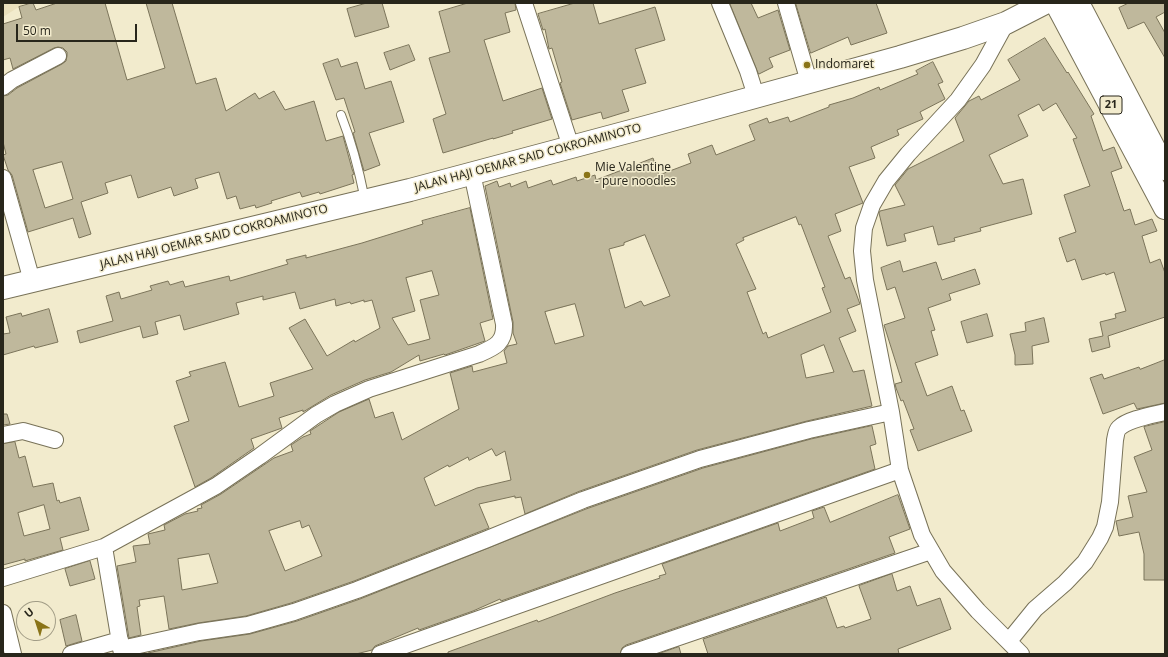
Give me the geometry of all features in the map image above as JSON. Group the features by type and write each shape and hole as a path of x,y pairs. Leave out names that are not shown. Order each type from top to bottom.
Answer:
{"main road":[{"name":"JALAN HAJI OEMAR SAID COKROAMINOTO","path":"3,288 365,201 809,82 963,38 1006,23 1045,3"},
{"name":"21","path":"1056,3 1165,208"},
{"name":"21","path":"1078,3 1165,169"}],"street":[{"path":"524,3 571,147"},
{"path":"720,3 748,71 756,96"},
{"path":"786,3 809,82"},
{"path":"1006,23 983,65 958,100 886,180 872,204 864,228 862,251 865,280 891,412 900,470 922,535 943,571 978,611 1021,654"},
{"path":"3,87 12,80 58,56"},
{"path":"3,578 104,547 216,486 316,415 336,404 369,389 479,354 498,344 503,337 504,324 472,173"},
{"path":"3,178 32,281"},
{"path":"71,654 248,625 294,612 357,590 583,500 700,459 809,430 891,412"},
{"path":"1008,641 1035,609 1065,583 1085,562 1100,538 1105,527 1110,502 1115,440 1120,427 1137,419 1165,412"},
{"path":"3,435 23,431 55,440"},
{"path":"380,654 900,470"},
{"path":"104,547 121,647"},
{"path":"630,654 931,551"},
{"path":"3,613 13,654"}],"lane":[{"path":"341,115 359,170 365,201"}],"shaded area":[{"path":"3,3 25,3 3,17"}],"building":[{"path":"33,3 36,10 57,3 105,3 127,80 165,68 146,3 172,3 196,84 216,78 226,111 255,93 259,99 274,91 285,110 314,101 326,141 343,136 354,174 352,175 354,183 320,194 319,192 302,197 300,192 271,201 272,203 256,208 255,205 240,209 236,196 227,199 219,172 195,179 198,188 174,196 171,187 138,198 131,175 105,183 108,193 81,202 91,234 79,238 73,218 28,232 12,175 8,170 3,155 6,154 3,142 3,96 8,95 17,88 62,64 66,61 67,52 63,48 54,48 13,69 10,58 3,60 3,24 22,18 19,7","holes":["62,162 73,199 45,208 33,170"]},
{"path":"367,3 382,3 389,27 355,37 347,9"},
{"path":"468,3 515,3 516,10 505,13 510,32 484,40 503,101 542,88 552,119 512,131 513,133 443,153 433,119 446,114 429,58 450,52 439,12"},
{"path":"575,3 593,3 599,24 655,7 665,40 635,49 646,83 622,90 629,111 603,119 601,112 572,120 560,83 562,82 552,48 549,49 545,29 543,30 538,14"},
{"path":"730,3 751,3 758,18 778,10 790,50 769,58 773,67 759,74"},
{"path":"796,3 876,3 887,33 851,45 848,37 811,53"},
{"path":"1129,3 1165,3 1165,12 1156,17 1165,33 1165,58 1144,22 1128,29 1119,8"},
{"path":"1045,38 1094,114 1091,116 1103,151 1114,147 1122,168 1111,172 1124,211 1130,209 1135,225 1152,219 1157,231 1142,236 1150,263 1160,259 1165,273 1165,317 1108,336 1110,347 1092,352 1089,339 1103,336 1100,322 1116,318 1115,314 1126,311 1114,272 1106,275 1105,273 1082,280 1075,259 1067,262 1059,238 1076,232 1064,195 1090,186 1073,139 1077,138 1056,103 1043,111 1039,104 1018,115 1028,136 989,155 1003,184 1023,179 1032,214 980,228 981,231 954,238 955,241 938,245 933,226 904,234 906,241 887,246 879,213 880,211 905,205 895,185 908,169 964,141 955,118 969,101 979,96 981,100 1020,80 1008,60"},
{"path":"409,45 415,60 390,70 384,53"},
{"path":"338,59 341,67 357,62 365,89 391,81 404,122 369,133 380,165 364,171 353,133 355,132 344,98 336,100 323,64"},
{"path":"933,62 943,82 938,84 945,99 920,112 923,119 897,130 899,135 871,147 875,158 849,167 863,203 835,214 841,231 828,236 845,279 850,277 860,304 847,309 856,331 839,338 853,372 864,370 872,406 807,421 697,450 580,491 525,514 521,497 515,498 515,496 479,504 489,528 354,581 291,603 246,616 169,629 164,596 139,600 140,606 137,607 141,635 129,638 117,566 136,562 133,546 150,544 148,534 165,530 164,525 185,514 198,511 197,509 202,508 201,505 221,494 274,458 293,451 291,445 303,437 311,434 310,431 339,412 369,399 375,418 393,412 402,440 459,409 450,373 472,366 473,372 507,363 504,351 508,346 517,344 513,333 513,322 485,186 497,181 499,187 510,183 511,187 526,181 528,188 551,180 553,185 576,177 577,181 595,175 596,180 653,158 659,175 691,163 688,154 712,145 716,155 755,140 749,125 767,118 769,123 788,117 790,122 829,107 829,105 853,98 879,87 880,90 918,74 916,71","holes":["796,217 799,225 801,224 825,287 822,288 831,312 768,338 766,332 763,334 747,292 756,289 736,244 744,240 743,238","645,235 670,296 644,306 641,301 625,308 609,249 624,245 624,243","575,304 584,336 555,344 545,312","824,345 834,372 806,378 801,355","492,449 496,456 505,451 511,480 477,488 435,506 424,478 448,465 449,467 468,457 469,460","300,521 302,528 309,525 322,556 285,571 269,531","209,554 218,583 182,590 178,559"]},
{"path":"470,208 493,319 480,323 485,341 445,355 444,354 420,361 419,355 391,372 365,380 331,395 303,412 303,410 279,418 282,428 251,439 254,448 211,478 195,487 174,426 189,421 176,381 191,376 189,372 225,362 239,407 274,396 270,383 313,369 289,328 305,319 327,356 354,340 355,342 380,328 372,300 364,302 364,300 351,304 350,302 336,306 335,299 300,309 295,292 263,300 263,296 236,303 239,314 184,330 180,315 155,322 158,334 143,338 140,326 80,343 77,331 113,321 106,296 119,292 121,299 152,290 150,286 168,281 170,285 183,281 185,287 229,276 230,281 288,264 286,260 306,255 306,258 362,243 423,224 422,221","holes":["432,271 439,295 420,300 430,339 408,345 392,318 415,311 406,278"]},
{"path":"900,261 903,272 936,262 942,280 975,269 980,284 949,294 951,300 928,308 935,330 931,331 938,355 915,363 927,396 952,386 961,411 964,410 972,431 918,451 910,430 914,429 903,400 901,401 896,388 895,384 902,382 884,325 905,318 895,287 887,290 881,268"},
{"path":"49,309 58,342 35,348 34,346 3,355 3,334 10,333 6,317 21,313 22,316"},
{"path":"987,314 993,336 967,343 961,322"},
{"path":"1044,318 1049,342 1032,346 1033,364 1015,365 1015,355 1010,334 1026,331 1025,323"},
{"path":"1165,360 1165,403 1137,409 1134,403 1103,414 1090,378 1102,374 1104,379"},
{"path":"3,414 7,414 10,424 3,425"},
{"path":"1165,422 1165,580 1144,580 1144,554 1139,532 1119,536 1116,521 1133,517 1128,496 1147,492 1134,457 1152,450 1144,427"},
{"path":"872,426 876,444 870,446 875,469 501,601 500,599 473,611 419,630 418,628 375,646 372,650 356,654 148,653 201,641 250,634 297,621 360,599 586,509 703,468 811,439"},
{"path":"15,442 19,458 25,456 33,487 53,483 57,501 59,500 60,503 80,497 89,530 60,538 63,550 25,561 25,559 3,565 3,444","holes":["44,505 50,529 24,536 18,513"]},
{"path":"898,495 910,529 889,537 895,553 626,645 622,648 620,654 448,654 448,652 537,620 538,622 660,578 659,576 666,574 662,564 778,523 780,531 814,518 812,511 824,507 830,522"},
{"path":"90,561 95,579 70,586 65,569"},
{"path":"892,574 897,591 910,586 917,606 940,598 951,629 898,649 899,654 708,654 703,639 826,597 837,628 844,626 845,628 871,619 859,586"},
{"path":"76,615 82,641 66,646 60,620"},
{"path":"679,647 681,654 658,654"}],"place":[{"name":"Indomaret","path":"807,65"},
{"name":"Mie Valentine - pure noodles","path":"587,175"}]}
